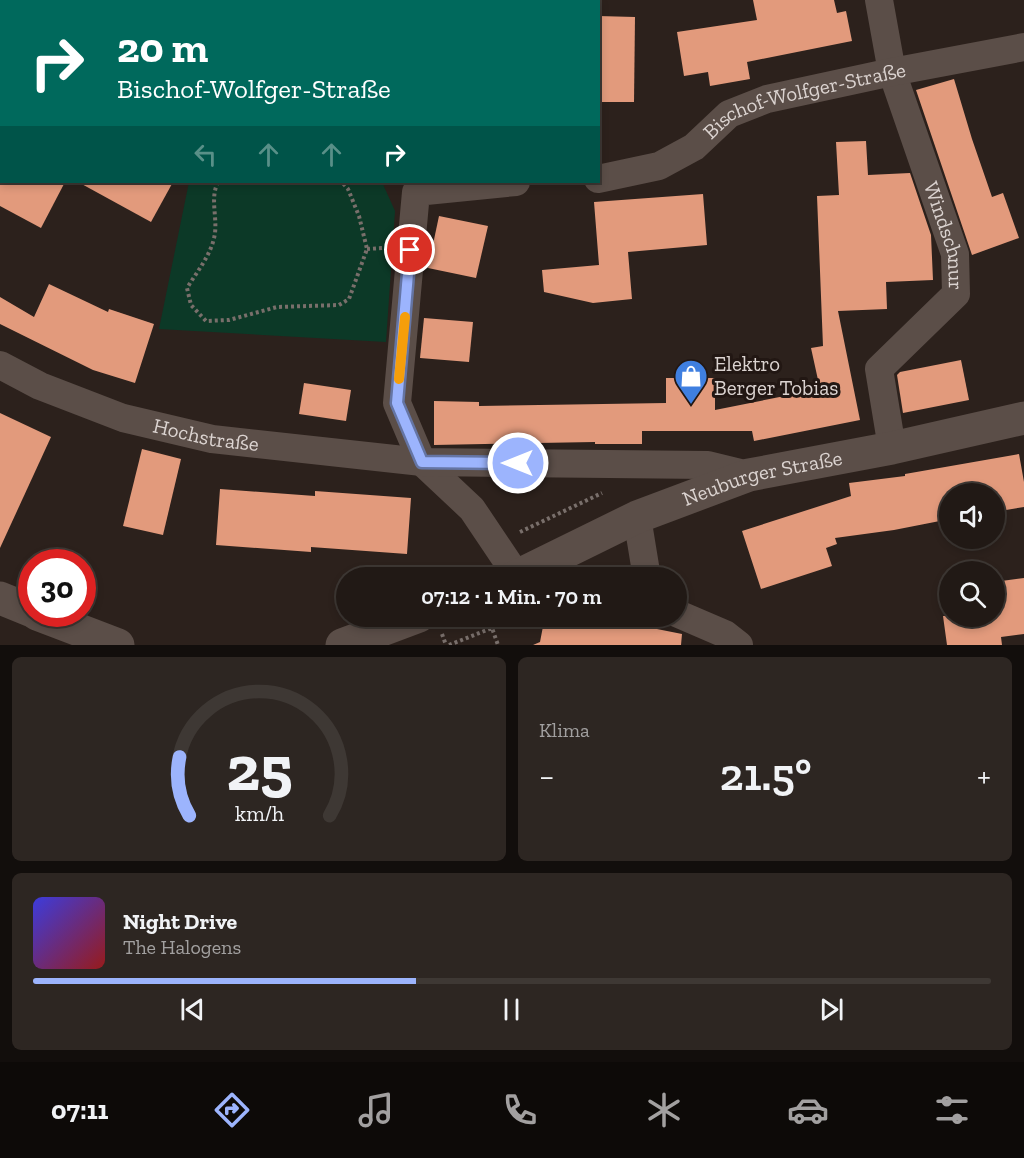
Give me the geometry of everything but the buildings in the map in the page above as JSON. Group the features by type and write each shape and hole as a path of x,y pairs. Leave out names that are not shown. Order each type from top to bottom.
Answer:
{"street":[{"name":"Windschnur","path":"879,0 892,72 955,254 956,294 879,369 892,448"},
{"name":"Bischof-Wolfger-Straße","path":"600,179 659,166 694,147 729,114 767,99 1024,47"},
{"path":"496,183 414,187 397,403 422,462 472,509 511,567"},
{"name":"Hochstraße","path":"0,365 40,386 123,418 212,439 422,462 708,465 749,475"},
{"name":"Neuburger Straße","path":"539,567 637,517 749,475 892,448 1024,418"},
{"path":"637,517 646,567"},
{"path":"0,597 18,605"},
{"path":"687,618 725,634 739,645"},
{"path":"71,627 118,645"},
{"path":"342,645 390,627"}],"path":[{"path":"218,183 213,192 215,232 210,253 187,288 191,305 206,321 229,320 278,307 339,305 349,299 367,249 359,216 348,189 343,183"},
{"path":"495,546 633,478 636,464"},
{"path":"449,645 492,628 498,645"}],"green space":[{"path":"189,183 382,183 395,211 386,342 159,329"}],"slow traffic":[{"path":"399,379 405,317"}],"place":[{"name":"Elektro Berger Tobias","path":"691,405"}],"route":[{"path":"410,250 397,403 422,462 518,463"}]}
